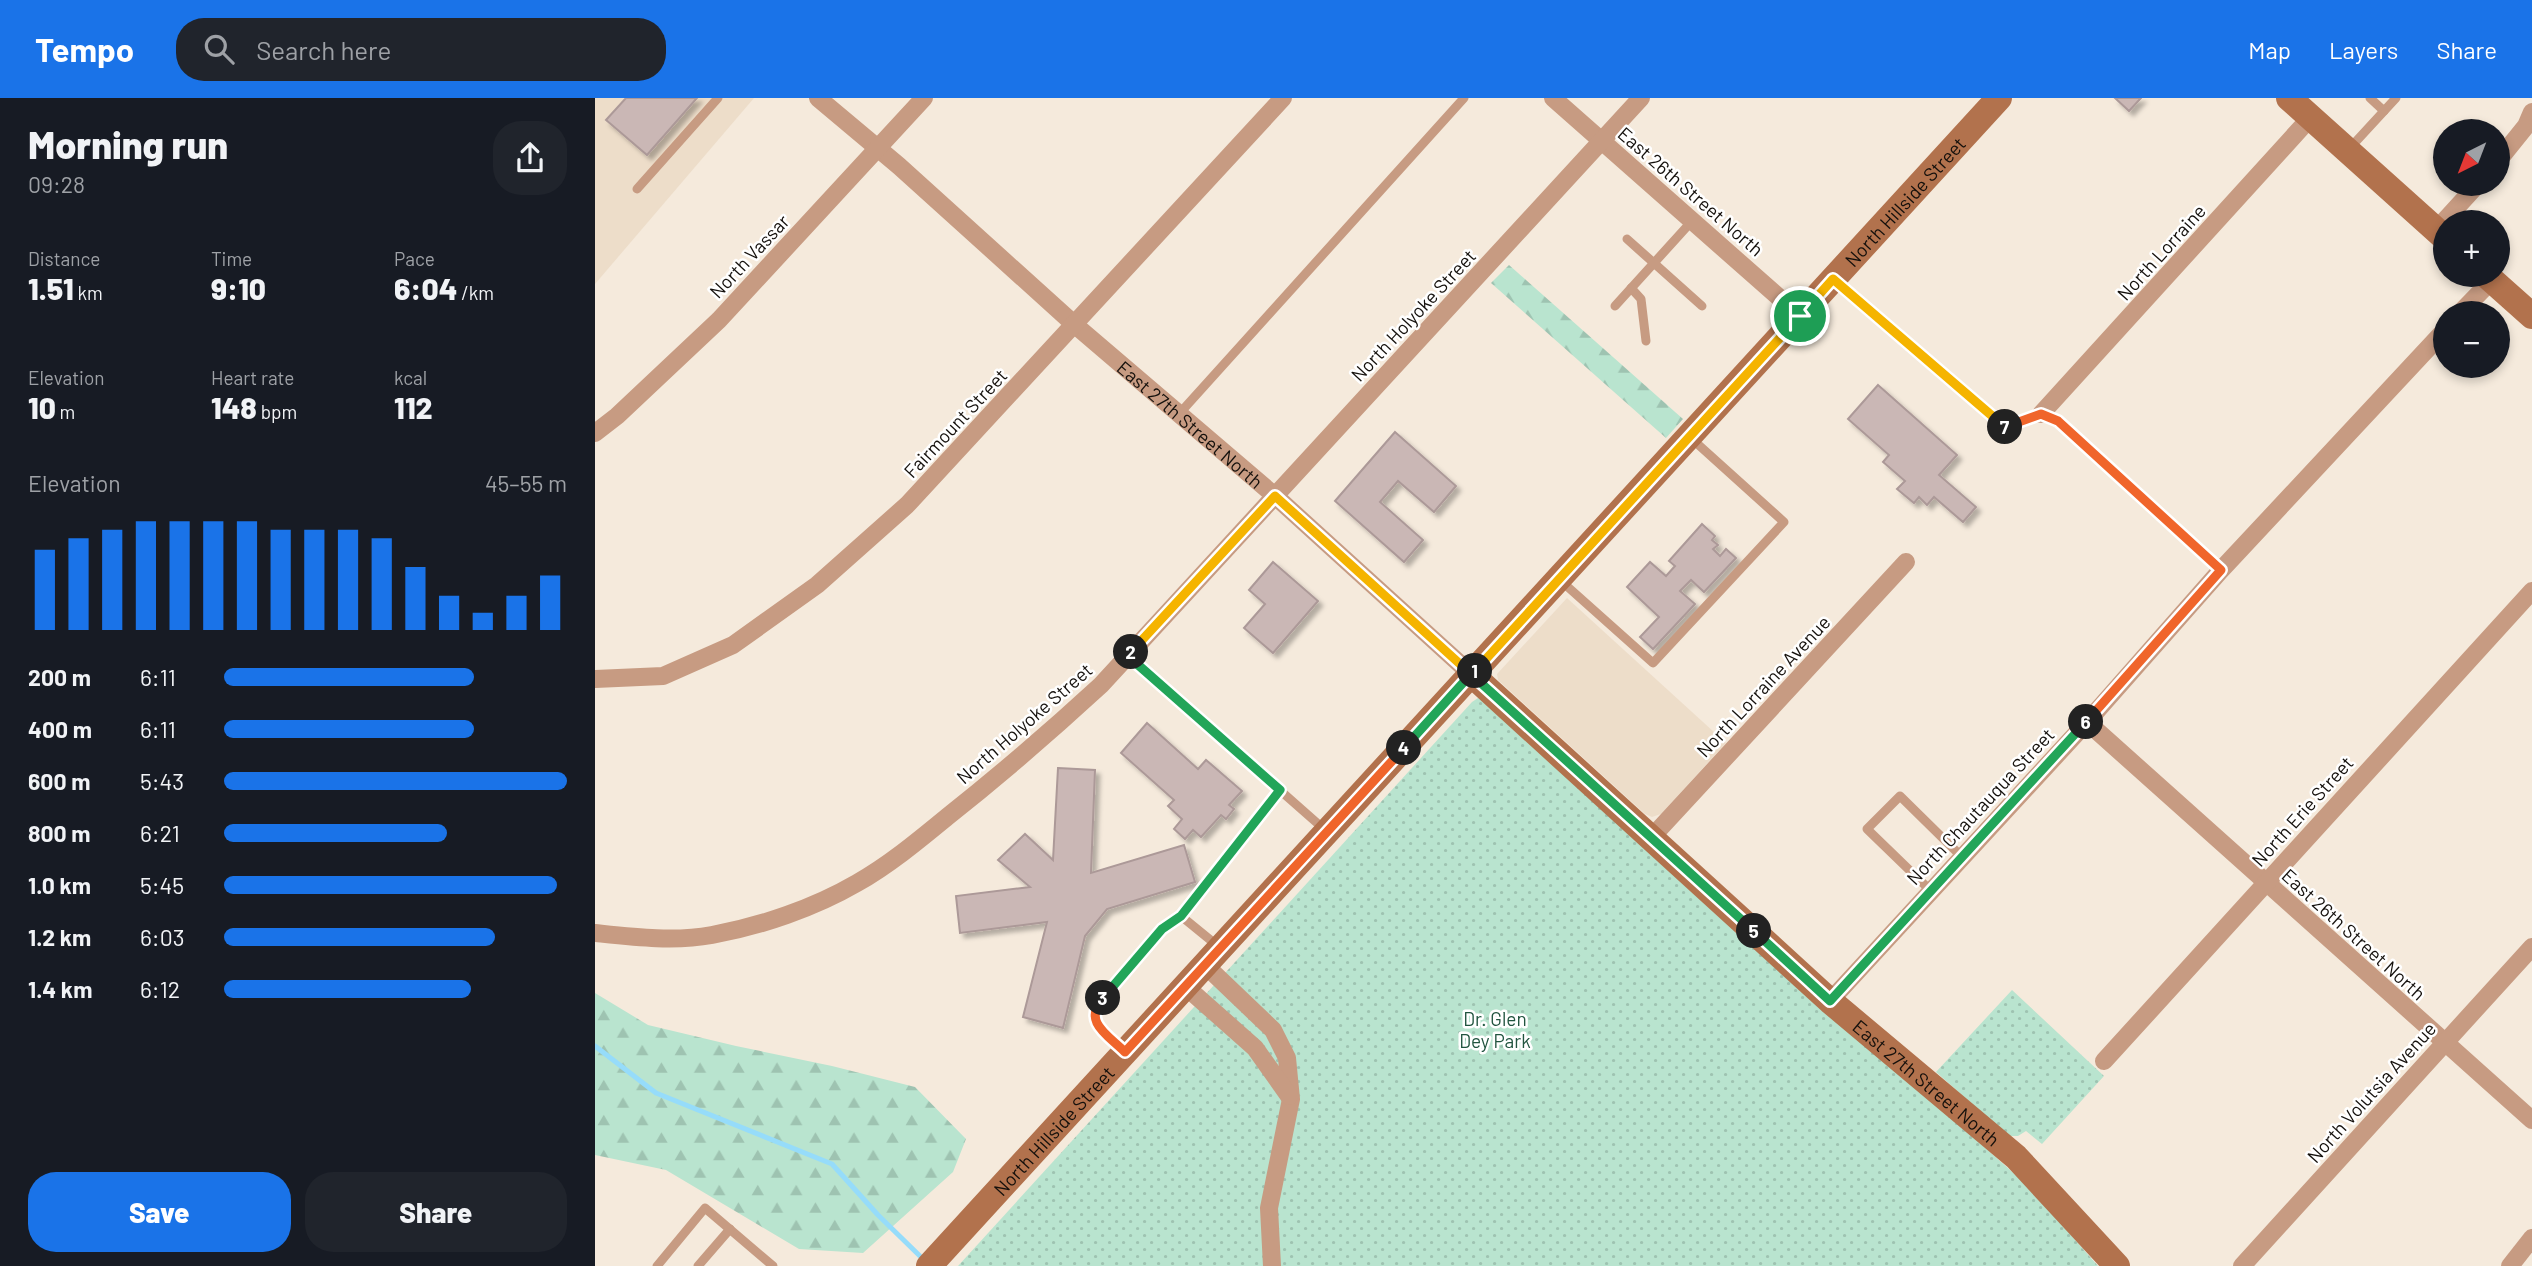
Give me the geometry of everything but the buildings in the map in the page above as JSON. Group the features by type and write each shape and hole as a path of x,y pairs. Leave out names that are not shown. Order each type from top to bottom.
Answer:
{"main road":[{"name":"North Hillside Street","path":"929,1266 1999,98"},
{"path":"2289,98 2433,228"},
{"path":"2500,287 2532,316"},
{"name":"East 27th Street North","path":"1471,674 1830,1001 2016,1157 2117,1266"}],"street":[{"name":"East 27th Street North","path":"818,98 878,148 1075,325 1275,496 1471,674"},
{"name":"North Vassar","path":"595,433 617,416 719,320 924,98"},
{"name":"Fairmount Street","path":"595,679 663,676 733,645 817,585 907,505 1283,98"},
{"name":"East 26th Street North","path":"1553,98 1800,316"},
{"name":"North Holyoke Street","path":"595,933 673,938 711,935 755,925 814,904 858,883 920,839 1019,760 1101,685 1641,98"},
{"path":"2510,146 2526,126 2532,112"},
{"name":"North Lorraine","path":"2041,414 2311,117"},
{"path":"2458,210 2469,196"},
{"path":"2470,301 2481,287"},
{"name":"North Chautauqua Street","path":"1830,1001 2087,722 2221,570 2433,343"},
{"name":"North Lorraine Avenue","path":"1651,838 1906,562"},
{"name":"North Erie Street","path":"2104,1061 2532,591"},
{"name":"East 26th Street North","path":"2087,722 2532,1120"},
{"name":"North Volutsia Avenue","path":"2242,1266 2532,947"},
{"path":"1212,956 1273,1030 1287,1058 1291,1099 1269,1208 1272,1266"},
{"path":"1185,986 1255,1048 1291,1099"},
{"path":"2510,1266 2532,1238"}],"lane":[{"path":"637,189 718,98"},
{"path":"1179,414 1464,98"},
{"path":"2370,98 2384,111"},
{"path":"2348,150 2396,98"},
{"path":"1615,306 1692,220"},
{"path":"1627,239 1702,306"},
{"path":"1833,279 2004,428 2041,414 2058,421 2221,570"},
{"path":"1632,288 1641,299 1646,341"},
{"path":"1559,579 1653,663 1784,522 1690,436"},
{"path":"1128,656 1327,832"},
{"path":"1125,1052 1097,1024 1093,1015 1095,1007 1162,929 1181,916 1280,790"},
{"path":"1931,891 1867,829 1900,796 1962,857"},
{"path":"1181,916 1212,956"},
{"path":"657,1266 705,1208 769,1264"},
{"path":"698,1266 730,1229"}],"shaded area":[{"path":"595,98 754,98 595,284"},
{"path":"1567,598 1726,743 1661,814 1652,817 1645,814 1498,680 1497,674"}],"green space":[{"path":"1509,265 1683,419 1666,438 1491,283"},
{"name":"Dr. Glen Dey Park","path":"1478,698 1484,700 2028,1186 2098,1266 958,1266"},
{"path":"2012,990 2104,1076 2042,1144 2026,1131 2018,1136 2008,1136 1936,1072"},
{"path":"595,993 648,1025 915,1087 966,1139 953,1172 863,1253 799,1249 666,1170 595,1155"}],"waterway":[{"path":"595,1046 656,1093 832,1164 924,1260"}],"route":[{"path":"1800,316 1471,674 1275,496 1187,591 1128,656 1280,790 1181,916 1162,929 1095,1007 1093,1015 1097,1024 1125,1052 1471,674 1830,1001 2087,722 2221,570 2058,421 2041,414 2004,428 1833,279 1800,316"}]}
